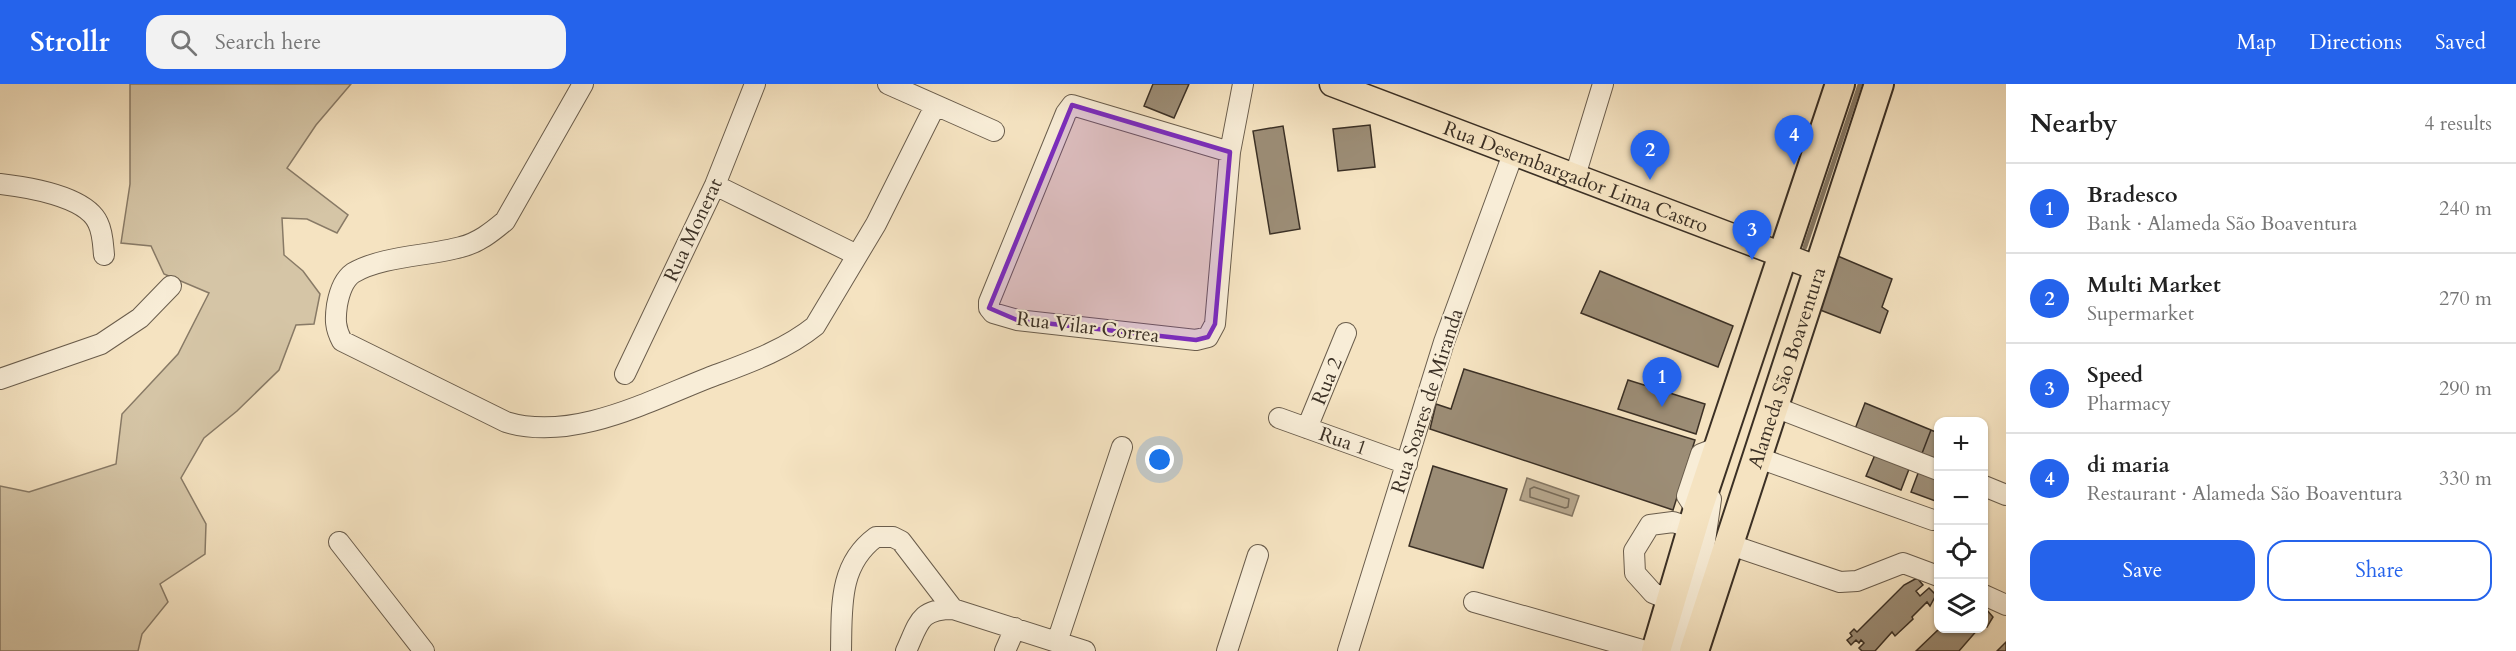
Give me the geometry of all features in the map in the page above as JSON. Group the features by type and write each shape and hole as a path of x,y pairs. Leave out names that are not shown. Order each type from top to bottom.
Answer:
{"highway":[{"name":"Alameda São Boaventura","path":"1656,651 1707,482 1840,84"},
{"name":"Alameda São Boaventura","path":"1694,651 1772,406 1879,84"}],"main road":[{"name":"Rua Desembargador Lima Castro","path":"1332,84 1819,269"}],"street":[{"path":"583,84 505,221 487,236 463,247 369,267 352,273 344,283 335,316 336,330 342,340 506,422 524,427 549,428 626,412 749,363 801,337 815,326 876,224 935,106"},
{"name":"Rua Monerat","path":"625,374 715,185 755,84"},
{"path":"888,84 994,130"},
{"name":"Rua Vilar Correa","path":"1230,152 1072,105 1066,113 988,302 989,308 993,313 1017,320 1196,340 1208,337 1215,324 1230,152 1243,84"},
{"path":"1575,176 1603,84"},
{"name":"Rua Soares de Miranda","path":"1348,651 1444,342 1513,154"},
{"path":"0,184 57,195 91,213 98,221 104,255"},
{"path":"715,185 857,255"},
{"path":"0,379 101,344 140,318 171,286"},
{"name":"Rua 2","path":"1307,428 1346,333"},
{"path":"1772,406 1934,468"},
{"name":"Rua 1","path":"1279,418 1407,464"},
{"path":"1056,642 1122,447"},
{"path":"1670,600 1653,593 1635,573 1634,551 1650,525 1695,520 1688,496 1701,454 1719,447"},
{"path":"1756,457 1933,520"},
{"path":"1677,651 1707,536 1711,500 1707,482"},
{"path":"1988,488 2006,495"},
{"path":"842,651 842,604 846,575 855,558 876,537 893,537 901,541 953,609"},
{"path":"339,542 424,651"},
{"path":"1728,544 1832,581 1857,581 1903,563 1934,575"},
{"path":"1227,651 1258,555"},
{"path":"1988,597 2006,605"},
{"path":"1474,602 1646,651"},
{"path":"906,651 920,619 928,612 953,609 1085,651"},
{"path":"1005,651 1015,628"}],"highlighted area":[{"path":"1072,105 1230,152 1215,324 1208,337 1196,340 1017,320 989,308"}],"shaded area":[{"path":"130,84 351,84 316,125 287,168 348,215 337,233 307,219 282,218 284,255 303,271 320,294 314,324 296,325 279,370 237,411 204,438 181,478 206,524 205,554 160,584 168,602 142,634 138,651 0,651 0,486 29,492 116,464 122,414 178,354 209,293 164,274 151,246 121,243 130,184"}],"water":[{"path":"1527,478 1579,496 1572,516 1520,500"}],"building":[{"path":"1153,84 1189,84 1174,118 1144,106"},
{"path":"1370,125 1375,167 1338,171 1333,129"},
{"path":"1283,126 1300,229 1270,234 1253,131"},
{"path":"1833,254 1892,279 1882,307 1888,311 1880,333 1815,308"},
{"path":"1600,271 1733,326 1718,367 1581,313"},
{"path":"1464,369 1695,440 1673,510 1430,429 1436,404 1451,409"},
{"path":"1628,380 1705,404 1696,434 1618,409"},
{"path":"1865,403 1931,430 1921,456 1855,429"},
{"path":"1931,430 1934,431 1934,461 1921,456"},
{"path":"1877,450 1911,464 1901,490 1866,476"},
{"path":"1433,466 1507,489 1483,568 1409,546"},
{"path":"1920,468 1934,473 1934,501 1911,492"},
{"path":"1917,578 1923,585 1916,591 1920,596 1929,588 1934,593 1930,606 1927,602 1895,636 1892,632 1875,651 1862,651 1859,648 1864,643 1861,640 1859,643 1856,640 1851,645 1847,640 1852,636 1850,633 1854,629 1857,632 1904,585"},
{"path":"1988,611 1993,617 1988,625"},
{"path":"1935,633 1975,633 1959,651 1916,651"},
{"path":"2006,642 2006,651 1997,651"}],"waterway":[{"path":"1805,247 1860,84"}],"place":[{"name":"di maria","path":"1794,165"},
{"name":"Multi Market","path":"1650,180"},
{"name":"Speed","path":"1752,260"},
{"name":"Bradesco","path":"1662,407"}]}
